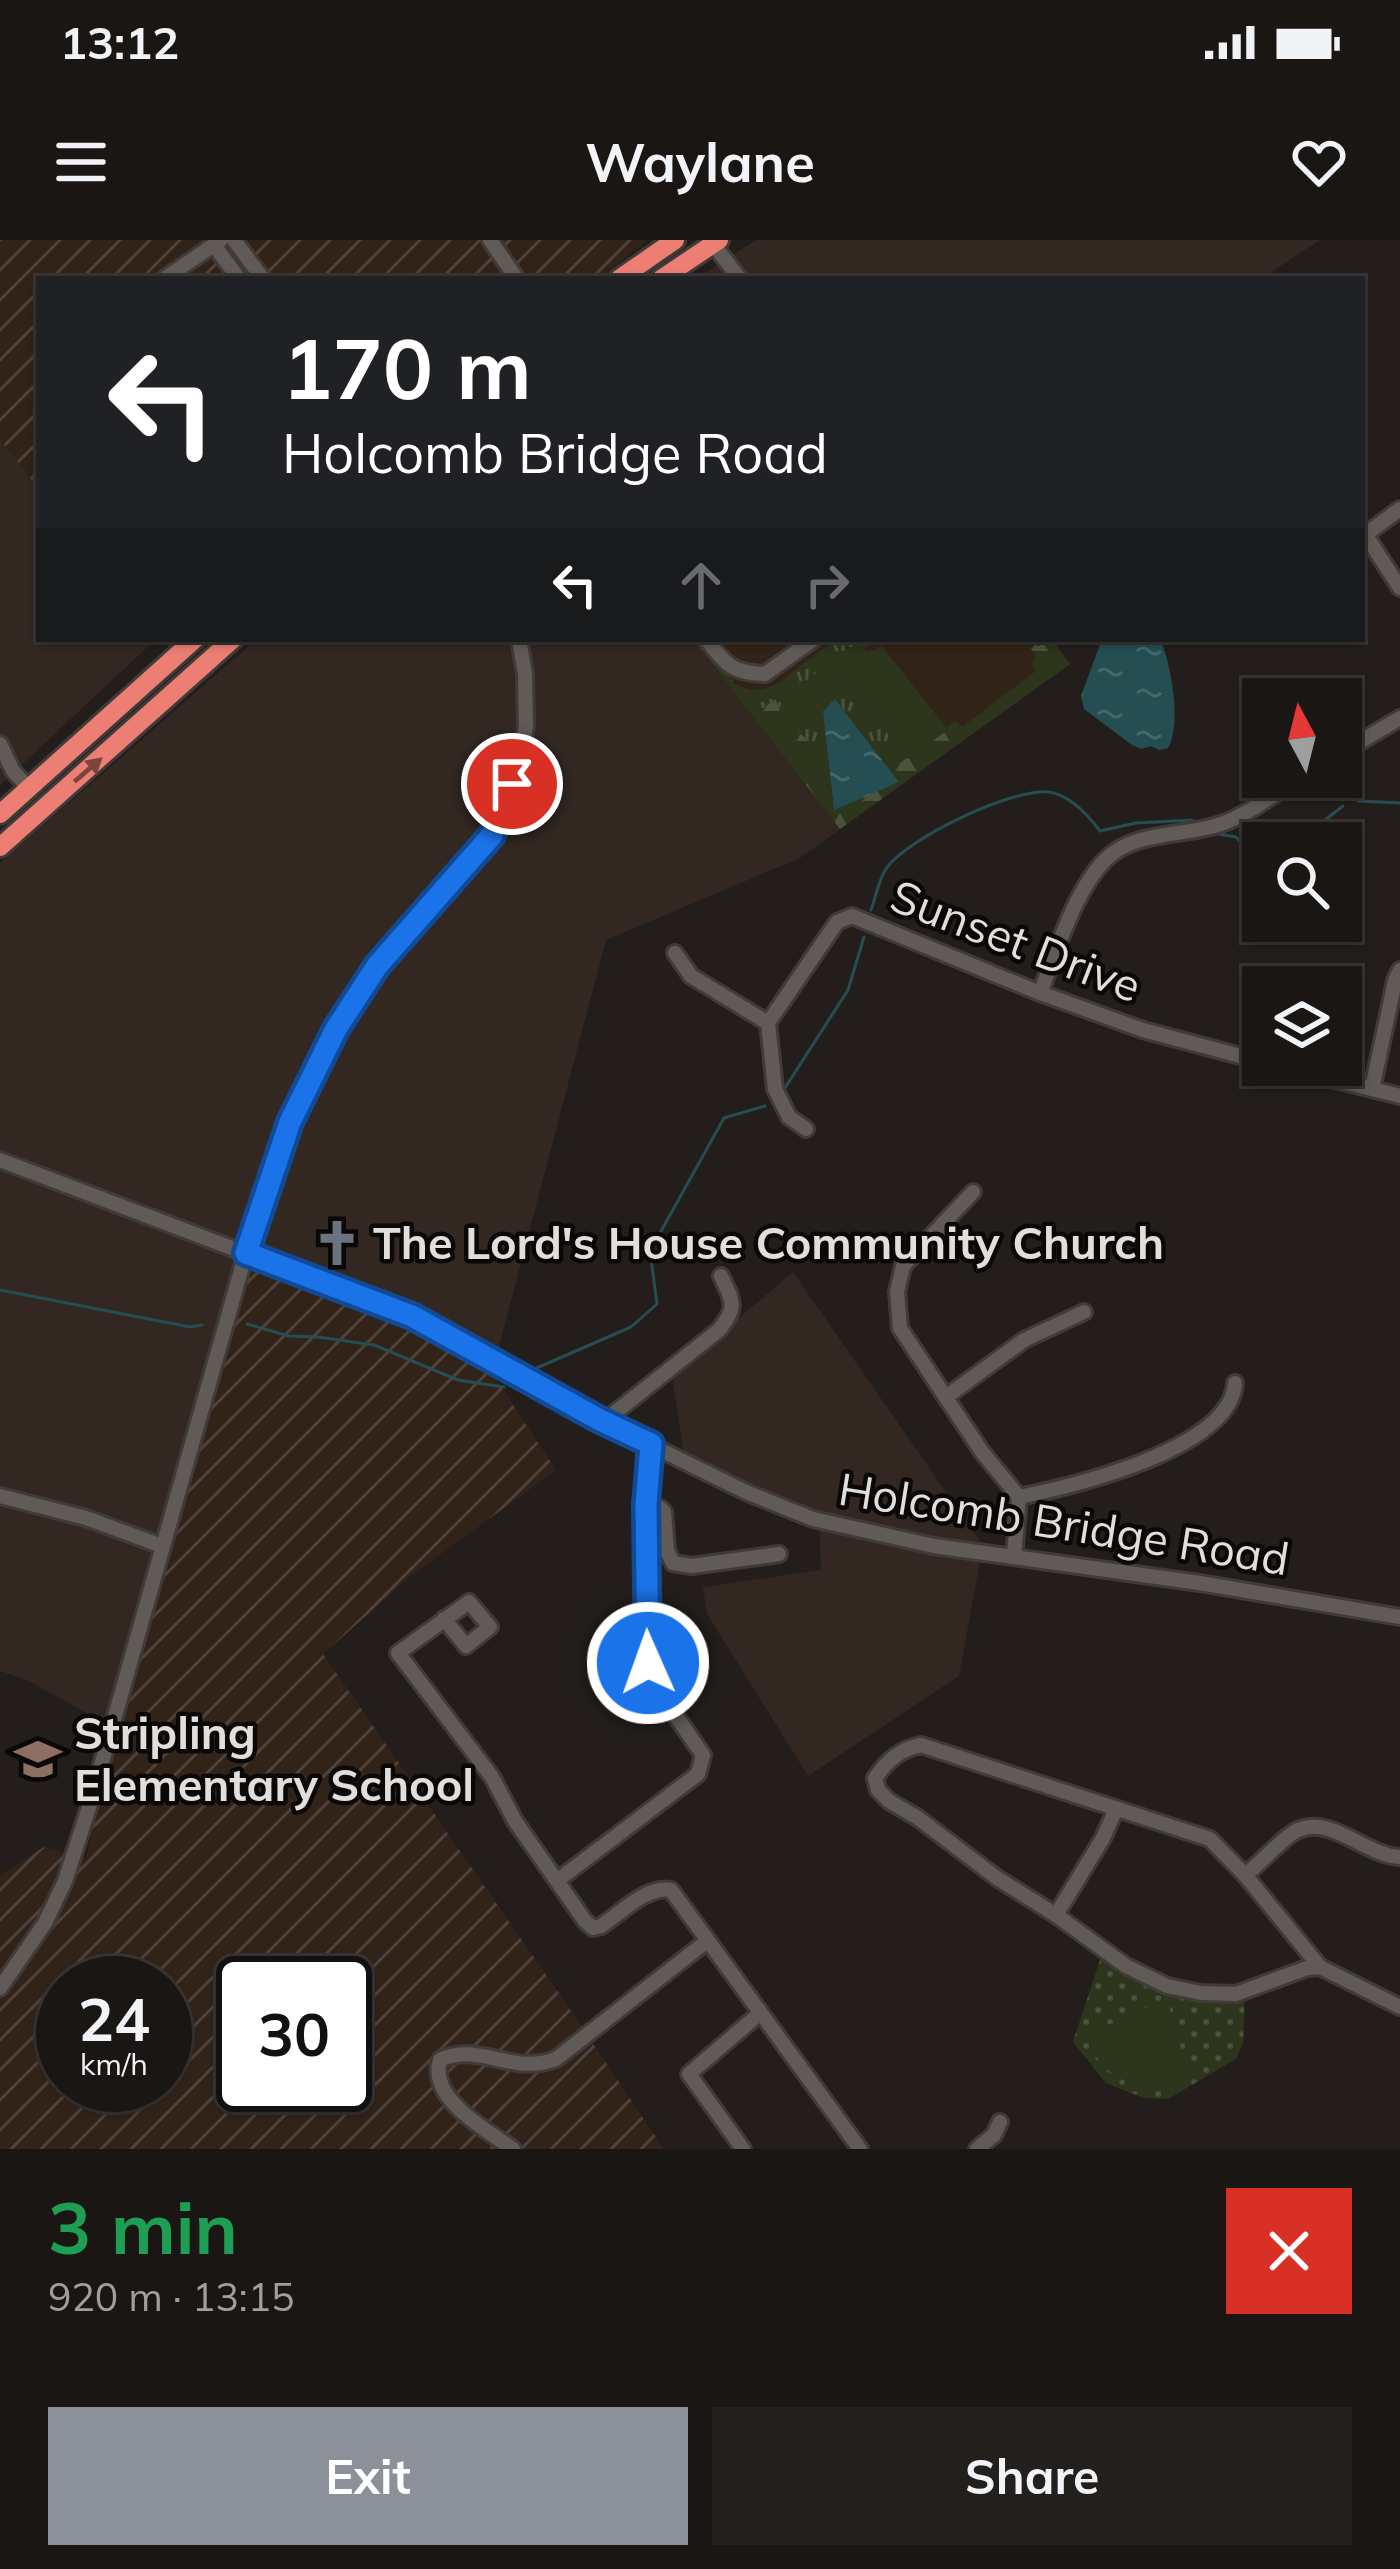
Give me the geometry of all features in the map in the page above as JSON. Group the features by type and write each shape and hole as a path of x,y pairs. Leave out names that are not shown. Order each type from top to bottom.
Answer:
{"highway":[{"path":"623,276 675,240"},
{"path":"665,276 714,241"},
{"path":"0,814 192,642"},
{"path":"0,847 229,642"}],"street":[{"path":"234,240 261,276"},
{"path":"490,240 515,276"},
{"path":"714,241 738,276"},
{"path":"168,276 218,242 237,276"},
{"path":"1365,534 1400,509"},
{"path":"1365,536 1400,588"},
{"path":"0,1988 45,1923 65,1881 246,1253 290,1122 336,1029 377,966 492,835 518,766 526,727 520,642"},
{"path":"708,642 735,670 765,674 810,642"},
{"path":"1362,741 1400,718"},
{"path":"0,744 28,787"},
{"path":"1040,993 1066,928 1105,860 1137,840 1225,824 1267,798"},
{"name":"Sunset Drive","path":"768,1023 837,922 852,916 1040,993 1143,1030 1242,1056"},
{"path":"675,953 691,976 768,1023 775,1089 789,1117 806,1129"},
{"path":"1372,1089 1400,970"},
{"path":"1360,1086 1400,1096"},
{"name":"Holcomb Bridge Road","path":"0,1160 412,1316 600,1420 746,1492 813,1519 934,1546 1400,1617"},
{"path":"974,1192 903,1267 897,1292 900,1328 982,1452 1019,1498 1014,1557"},
{"path":"600,1420 719,1330 730,1316 733,1300 722,1276"},
{"path":"946,1397 1024,1340 1084,1312"},
{"path":"1019,1498 1132,1468 1181,1444 1214,1421 1234,1397 1235,1383"},
{"path":"558,1880 698,1774 703,1764 703,1755 655,1686 648,1663 646,1504 651,1444"},
{"path":"0,1496 86,1518 163,1546"},
{"path":"646,1504 664,1512 667,1551 674,1563 692,1566 779,1554"},
{"path":"444,1619 398,1653 492,1777 515,1821 585,1921 593,1928 602,1926 652,1891 671,1891 853,2146"},
{"path":"1320,1967 1240,1994 1167,1986 1126,1966 997,1878 878,1790 875,1778 893,1756 921,1745 1210,1839 1320,1967 1400,2007"},
{"path":"1056,1915 1117,1809"},
{"path":"1245,1875 1297,1830 1320,1828 1372,1851 1400,1857"},
{"path":"513,2149 450,2098 438,2075 440,2060 466,2053 525,2066 556,2059 707,1941"},
{"path":"743,2149 689,2074 759,2014"},
{"path":"976,2149 994,2135 1000,2122"}],"shaded area":[{"path":"0,240 647,240 603,276 36,276 36,485 0,439"},
{"path":"756,240 1320,240 1266,276 701,276"},
{"path":"0,439 36,485 36,642 153,642 0,785"},
{"path":"254,642 1053,642 1070,664 800,858 606,940 492,1373 427,1317 165,1559 122,1733 29,1681 0,1671 0,863"},
{"path":"695,642 1053,642 1070,664 840,829"},
{"path":"250,1252 427,1317 492,1373 556,1470 412,1575 323,1654 664,2149 0,2149 0,1875 44,1847 86,1858"},
{"path":"793,1272 983,1545 959,1676 808,1776 707,1614 703,1587 821,1570 819,1517 684,1457 672,1375"}],"green space":[{"path":"695,642 702,642 735,684 750,690 760,710 776,699 779,716 809,741 810,757 823,767 834,810 899,781 890,770 947,726 956,721 962,727 1036,671 1031,662 1037,656 1031,649 1040,646 1038,642 1053,642 1070,664 840,829"},
{"path":"874,642 864,649 860,646 839,673 908,759 890,770 836,700 823,711 831,788 824,785 823,767 810,757 809,741 779,716 775,700 760,710 750,690 775,685 831,643"},
{"path":"860,646 867,652 882,646 948,730 908,759 839,673 807,698 803,683 849,647"},
{"path":"1103,1951 1167,1986 1245,1992 1243,2043 1236,2059 1168,2099 1144,2098 1106,2083 1073,2042"},
{"path":"1163,2000 1168,2002 1190,2081 1157,2087 1127,2082 1102,2064 1085,2036"}],"water":[{"path":"1101,642 1161,642 1173,694 1174,725 1168,748 1132,745 1084,709 1081,696"},
{"path":"835,699 899,782 834,810 823,711"}],"waterway":[{"path":"871,910 885,870 900,854 963,817 1011,798 1057,794 1078,807 1100,831 1136,823 1192,820"},
{"path":"1358,801 1400,803"},
{"path":"1323,822 1343,806"},
{"path":"1218,834 1236,837 1242,844"},
{"path":"783,1091 848,990 864,937"},
{"path":"532,1370 631,1327 657,1304 650,1251 724,1118 765,1106"},
{"path":"0,1290 190,1327 202,1325"},
{"path":"247,1324 289,1336 374,1345 458,1380 504,1387"}],"place":[{"name":"The Lord's House Community Church","path":"337,1243"},
{"name":"Stripling Elementary School","path":"38,1759"}],"route":[{"path":"512,784 492,835 377,966 336,1029 290,1122 246,1253 412,1316 651,1444 646,1504 648,1663"}]}
